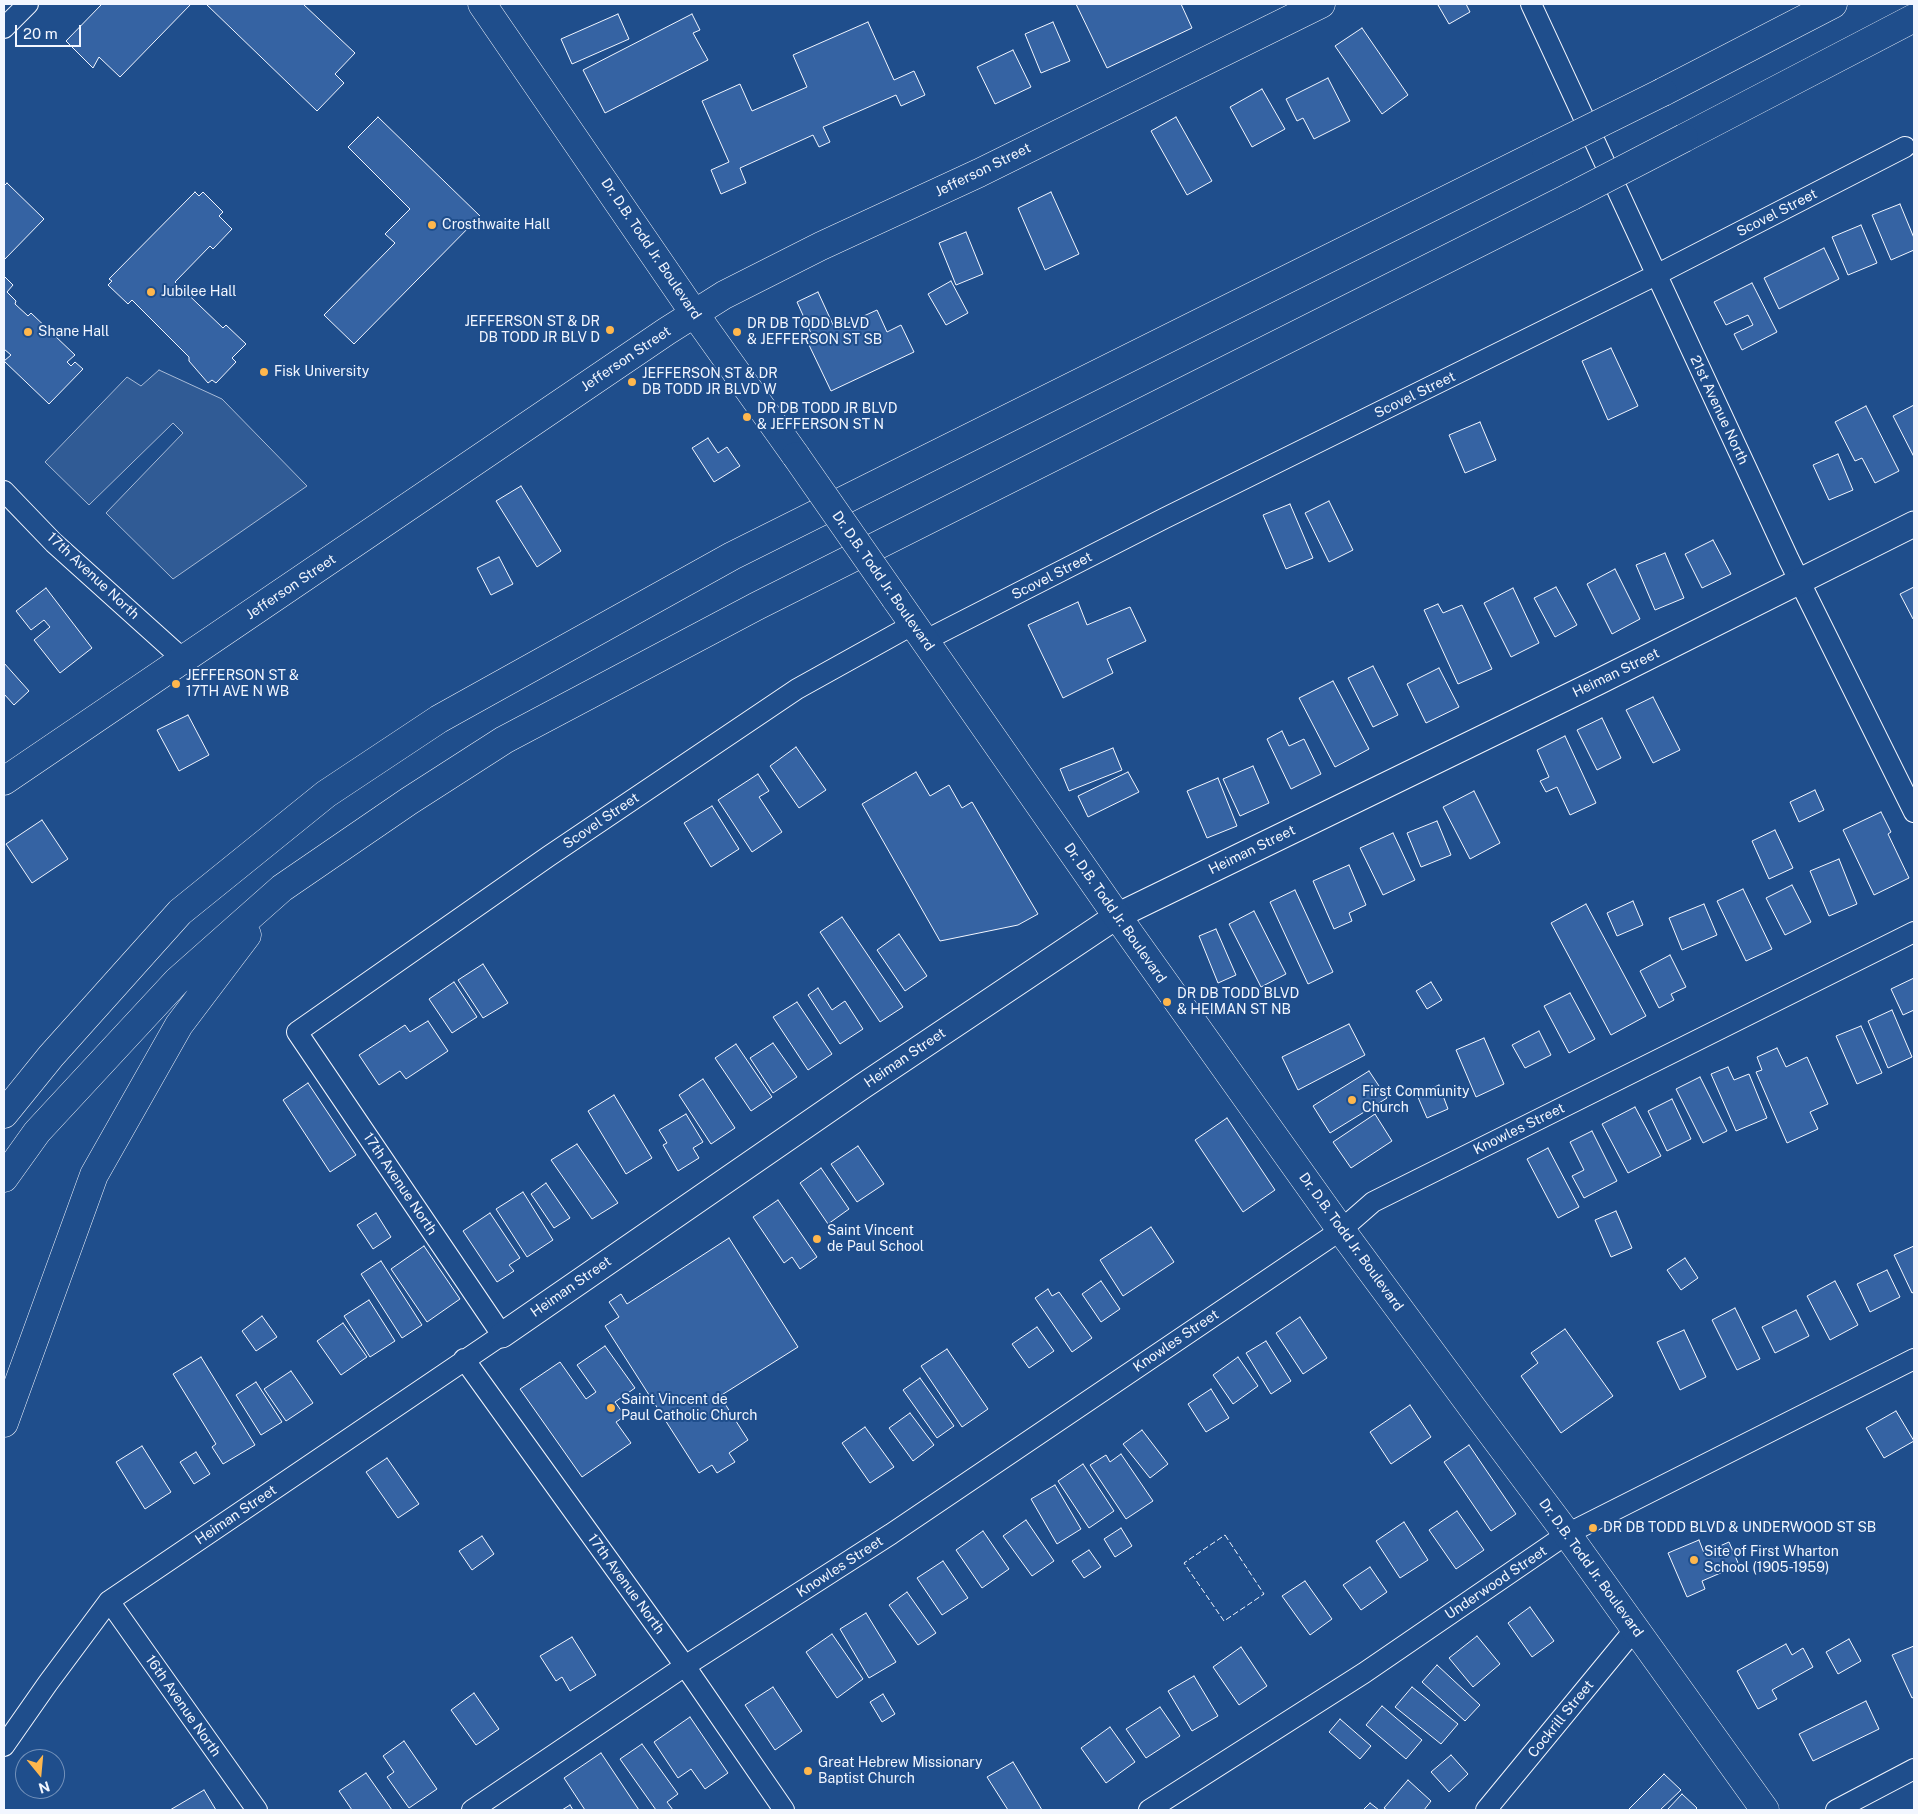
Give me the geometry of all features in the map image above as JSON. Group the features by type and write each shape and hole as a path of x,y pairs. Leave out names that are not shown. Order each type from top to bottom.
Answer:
{"main road":[{"name":"Dr. D.B. Todd Jr. Boulevard","path":"482,4 694,313 1117,916 1341,1230 1567,1534 1765,1810"},
{"name":"Jefferson Street","path":"4,781 694,313 724,295 821,246 979,172 1321,4"},
{"path":"4,1114 51,1056 180,912 326,794 439,719 732,556 1663,92 1833,4"},
{"path":"4,1178 38,1132 177,981 282,888 409,801 513,736 758,606 1572,196 1914,18"},
{"path":"4,1423 94,1175 178,1025 282,888"}],"street":[{"path":"4,28 28,4"},
{"name":"21st Avenue North","path":"1531,4 1800,581 1914,812"},
{"name":"Scovel Street","path":"297,1032 549,856 798,689 1183,510 1656,275 1905,148"},
{"name":"17th Avenue North","path":"4,491 54,542 184,660"},
{"name":"Heiman Street","path":"4,1746 109,1601 502,1335 863,1086 1117,916 1589,686 1914,524"},
{"name":"Knowles Street","path":"472,1810 685,1666 890,1534 1341,1230 1373,1202 1914,932"},
{"name":"17th Avenue North","path":"297,1032 502,1335"},
{"name":"Underwood Street","path":"1149,1810 1364,1673 1567,1534 1914,1358"},
{"name":"17th Avenue North","path":"464,1359 685,1666 784,1810"},
{"name":"16th Avenue North","path":"109,1601 257,1810"},
{"name":"Cockrill Street","path":"1486,1810 1635,1628"},
{"path":"1836,1810 1914,1769"}],"shaded area":[{"path":"159,370 222,399 307,486 173,579 106,513 183,433 173,423 89,505 45,462 127,377 141,386"}],"building":[{"path":"102,4 191,4 120,77 99,57 93,68 66,41"},
{"path":"206,4 303,4 355,53 335,74 344,83 317,111"},
{"path":"1076,4 1181,4 1192,28 1107,68"},
{"path":"1466,4 1470,12 1449,24 1438,5"},
{"path":"618,14 629,39 572,64 561,39"},
{"path":"692,14 700,30 693,33 708,60 605,113 583,70"},
{"path":"868,22 894,80 914,71 925,95 901,106 896,95 823,127 830,142 819,147 813,135 740,168 746,183 721,194 711,170 729,162 702,101 740,84 752,111 807,87 793,55"},
{"path":"1053,22 1070,61 1041,73 1025,34"},
{"path":"1362,28 1408,95 1382,114 1335,46"},
{"path":"1013,50 1031,87 995,104 977,67"},
{"path":"1328,78 1350,121 1314,139 1303,118 1297,121 1286,99"},
{"path":"1262,89 1285,129 1252,147 1230,107"},
{"name":"Crosthwaite Hall","path":"378,117 480,216 354,344 324,315 395,243 385,234 410,209 348,147"},
{"path":"1176,117 1212,181 1187,195 1151,131"},
{"path":"7,183 44,219 4,260 4,186"},
{"name":"Jubilee Hall","path":"195,192 199,196 203,192 223,212 219,216 232,229 213,249 210,246 175,282 223,328 226,325 246,344 232,358 236,362 216,383 212,380 208,383 189,361 189,357 132,300 128,304 108,285 112,281 109,279"},
{"path":"1051,192 1079,254 1045,270 1018,208"},
{"path":"1900,204 1914,238 1914,250 1891,260 1872,215"},
{"path":"1861,225 1877,263 1848,275 1832,237"},
{"path":"966,232 983,274 956,285 939,243"},
{"path":"1824,248 1839,279 1779,309 1764,278"},
{"name":"Shane Hall","path":"4,276 13,285 7,292 16,301 15,304 28,316 31,313 75,355 67,362 71,366 75,362 83,369 49,404 4,361 11,355 4,349"},
{"path":"951,281 968,313 946,325 928,294"},
{"path":"1752,283 1777,332 1742,350 1734,334 1753,325 1748,315 1726,325 1714,302"},
{"path":"818,292 835,329 877,310 887,332 901,325 914,352 831,391 809,345 815,342 797,302"},
{"path":"1611,348 1638,406 1608,420 1582,361"},
{"path":"1914,405 1914,457 1893,416"},
{"path":"1866,406 1899,471 1875,483 1862,458 1855,461 1835,422"},
{"path":"1480,422 1496,460 1465,473 1449,435"},
{"path":"708,438 718,453 727,447 740,466 714,482 692,448"},
{"path":"1838,454 1853,490 1829,500 1813,465"},
{"path":"521,486 561,551 537,567 496,501"},
{"path":"1329,501 1353,550 1329,562 1305,513"},
{"path":"1290,504 1313,558 1286,569 1263,515"},
{"path":"1713,540 1731,574 1702,588 1685,554"},
{"path":"1665,553 1684,598 1655,610 1636,565"},
{"path":"499,557 513,584 491,595 477,568"},
{"path":"1615,569 1640,619 1612,634 1587,584"},
{"path":"1556,587 1577,625 1555,637 1534,598"},
{"path":"1914,587 1914,619 1913,619 1900,594"},
{"path":"46,588 92,648 60,673 34,640 50,627 44,620 31,630 16,611"},
{"path":"1513,588 1539,643 1511,657 1484,603"},
{"path":"1078,602 1087,625 1130,607 1146,641 1107,659 1113,673 1063,698 1028,625"},
{"path":"1438,604 1443,613 1462,605 1492,669 1458,684 1424,610"},
{"path":"4,663 29,691 14,705 4,694"},
{"path":"1373,666 1398,715 1373,727 1348,678"},
{"path":"1439,668 1459,707 1426,723 1407,684"},
{"path":"1333,681 1369,749 1335,767 1299,698"},
{"path":"1653,697 1680,750 1653,763 1626,710"},
{"path":"188,715 209,755 179,771 157,730"},
{"path":"1602,718 1621,758 1597,770 1577,730"},
{"path":"1282,731 1289,746 1304,739 1321,774 1291,789 1267,739"},
{"path":"1565,736 1596,803 1570,815 1557,787 1546,792 1540,781 1549,777 1537,750"},
{"path":"796,747 826,790 799,808 770,766"},
{"path":"1113,748 1122,770 1069,791 1060,769"},
{"path":"1253,766 1269,803 1240,816 1223,779"},
{"path":"916,772 930,796 949,785 962,808 972,802 1038,914 1018,925 940,941 862,804"},
{"path":"1128,772 1139,792 1088,817 1078,796"},
{"path":"758,774 769,791 759,797 782,832 752,852 718,800"},
{"path":"1218,778 1237,826 1207,838 1187,791"},
{"path":"1815,790 1824,810 1799,822 1790,802"},
{"path":"1474,791 1500,843 1470,859 1443,807"},
{"path":"712,806 739,849 711,867 684,823"},
{"path":"1881,812 1891,832 1888,834 1909,878 1874,895 1843,830"},
{"path":"42,820 68,859 32,883 6,844"},
{"path":"1437,821 1451,855 1421,867 1407,833"},
{"path":"1775,830 1793,868 1769,879 1752,841"},
{"path":"1393,833 1415,880 1383,895 1360,848"},
{"path":"1839,859 1857,904 1829,916 1810,871"},
{"path":"1349,865 1366,905 1349,913 1352,921 1334,929 1313,881"},
{"path":"1792,885 1811,922 1785,935 1766,898"},
{"path":"1743,889 1772,949 1746,961 1717,901"},
{"path":"1295,890 1333,972 1308,984 1270,902"},
{"path":"1633,901 1643,925 1617,936 1607,913"},
{"path":"1586,904 1646,1016 1611,1035 1551,923"},
{"path":"1704,904 1717,935 1682,950 1669,918"},
{"path":"1254,911 1286,974 1261,987 1229,924"},
{"path":"842,917 903,1007 880,1022 820,932"},
{"path":"1216,929 1236,975 1218,983 1199,936"},
{"path":"899,934 927,976 905,991 877,950"},
{"path":"1670,955 1686,987 1671,994 1674,1000 1659,1008 1640,971"},
{"path":"483,964 508,1003 483,1018 458,980"},
{"path":"1914,978 1914,1010 1903,1015 1891,989"},
{"path":"454,982 477,1017 452,1033 429,999"},
{"path":"1431,982 1442,1000 1427,1009 1416,991"},
{"path":"818,988 832,1010 845,1001 863,1029 840,1044 808,995"},
{"path":"1570,993 1595,1039 1569,1053 1544,1006"},
{"path":"797,1002 832,1054 808,1070 773,1017"},
{"path":"1892,1010 1912,1057 1888,1068 1868,1021"},
{"path":"428,1021 448,1051 406,1079 400,1071 379,1085 359,1055 405,1025 410,1032"},
{"path":"1349,1024 1365,1055 1298,1090 1282,1057"},
{"path":"1861,1026 1882,1073 1857,1084 1836,1036"},
{"path":"1539,1031 1551,1055 1525,1068 1512,1045"},
{"path":"1484,1038 1504,1084 1476,1097 1456,1050"},
{"path":"773,1043 797,1077 773,1093 750,1058"},
{"path":"736,1044 772,1097 751,1111 715,1058"},
{"path":"1777,1048 1786,1067 1807,1057 1828,1104 1810,1112 1818,1129 1787,1143 1756,1072 1762,1070 1757,1057"},
{"path":"1728,1067 1734,1080 1749,1074 1767,1118 1736,1131 1711,1074"},
{"path":"1369,1071 1387,1098 1330,1133 1313,1106"},
{"path":"1700,1077 1727,1131 1703,1143 1676,1089"},
{"path":"703,1079 735,1128 711,1144 679,1095"},
{"path":"308,1083 356,1155 330,1172 283,1100"},
{"path":"1439,1085 1448,1109 1427,1118 1417,1095"},
{"path":"614,1095 652,1158 626,1174 588,1111"},
{"path":"1672,1099 1691,1139 1667,1151 1648,1111"},
{"path":"1635,1107 1661,1156 1628,1173 1602,1124"},
{"path":"686,1114 703,1142 693,1148 699,1158 678,1171 663,1145 667,1143 659,1130"},
{"path":"1375,1114 1392,1141 1351,1168 1333,1142"},
{"path":"1227,1118 1275,1190 1243,1212 1195,1140"},
{"path":"1592,1131 1617,1181 1584,1198 1572,1176 1584,1170 1570,1142"},
{"path":"577,1144 618,1203 592,1219 551,1160"},
{"path":"858,1146 884,1184 857,1202 831,1164"},
{"path":"1548,1148 1579,1207 1558,1218 1527,1159"},
{"path":"821,1168 849,1209 828,1224 800,1183"},
{"path":"546,1183 570,1218 554,1228 531,1194"},
{"path":"523,1192 553,1240 527,1257 496,1209"},
{"path":"778,1200 817,1257 800,1269 792,1257 784,1263 753,1217"},
{"path":"1616,1211 1632,1248 1611,1257 1595,1220"},
{"path":"376,1213 391,1237 373,1249 357,1225"},
{"path":"490,1213 520,1258 509,1265 514,1271 497,1282 463,1231"},
{"path":"1151,1227 1174,1262 1123,1296 1100,1260"},
{"path":"729,1238 798,1347 720,1396 748,1440 729,1453 735,1462 717,1473 712,1465 699,1473 605,1326 619,1317 609,1302 621,1294 627,1304"},
{"path":"424,1246 460,1299 427,1322 391,1269"},
{"path":"1914,1246 1914,1292 1912,1293 1894,1255"},
{"path":"1685,1258 1698,1278 1681,1290 1667,1270"},
{"path":"381,1261 422,1325 402,1338 361,1274"},
{"path":"1887,1270 1900,1297 1870,1312 1857,1284"},
{"path":"1101,1281 1120,1309 1101,1322 1082,1294"},
{"path":"1835,1281 1858,1325 1830,1340 1807,1296"},
{"path":"1048,1289 1052,1296 1059,1292 1092,1338 1072,1352 1035,1298"},
{"path":"369,1300 395,1341 370,1357 344,1316"},
{"path":"1735,1308 1760,1359 1737,1370 1712,1320"},
{"path":"1796,1310 1809,1336 1775,1353 1762,1327"},
{"path":"262,1316 277,1337 256,1351 242,1331"},
{"path":"1300,1317 1327,1358 1303,1374 1276,1333"},
{"path":"343,1323 367,1357 341,1375 317,1341"},
{"path":"1037,1327 1054,1351 1029,1368 1012,1344"},
{"path":"1565,1329 1613,1396 1561,1433 1521,1376 1538,1363 1531,1353"},
{"path":"1684,1330 1706,1377 1680,1390 1657,1342"},
{"path":"1266,1341 1291,1381 1271,1394 1246,1353"},
{"path":"605,1346 635,1388 615,1402 625,1416 616,1422 631,1443 582,1477 520,1389 560,1362 586,1399 596,1392 577,1365"},
{"path":"947,1349 988,1409 962,1427 921,1366"},
{"path":"201,1357 255,1445 223,1464 212,1447 216,1444 173,1374"},
{"path":"1238,1357 1258,1386 1233,1404 1213,1375"},
{"path":"291,1371 313,1403 286,1421 264,1389"},
{"path":"920,1378 954,1426 937,1438 903,1390"},
{"path":"256,1382 282,1422 261,1435 236,1395"},
{"path":"1211,1389 1229,1418 1206,1432 1188,1404"},
{"path":"1410,1405 1431,1437 1391,1464 1370,1432"},
{"path":"1896,1411 1914,1441 1884,1458 1866,1428"},
{"path":"910,1413 934,1445 913,1461 889,1428"},
{"path":"865,1427 894,1467 870,1483 842,1443"},
{"path":"1142,1430 1168,1464 1150,1478 1123,1444"},
{"path":"1469,1445 1516,1514 1491,1531 1444,1462"},
{"path":"142,1446 171,1492 145,1509 116,1462"},
{"path":"196,1452 210,1474 194,1484 180,1462"},
{"path":"1121,1454 1153,1501 1126,1519 1090,1465 1106,1455 1110,1462"},
{"path":"387,1458 419,1504 398,1518 366,1472"},
{"path":"1083,1464 1114,1511 1089,1528 1058,1481"},
{"path":"1055,1485 1081,1529 1057,1544 1031,1499"},
{"path":"1457,1511 1484,1550 1456,1569 1429,1530"},
{"path":"1026,1520 1054,1561 1032,1576 1003,1536"},
{"path":"1404,1522 1428,1560 1400,1578 1376,1541"},
{"path":"1121,1528 1132,1546 1115,1557 1104,1539"},
{"path":"983,1531 1009,1569 982,1588 956,1550"},
{"path":"482,1536 494,1554 472,1570 459,1551"},
{"path":"1699,1540 1704,1553 1729,1542 1739,1565 1702,1581 1705,1589 1687,1597 1668,1553"},
{"path":"1089,1550 1101,1567 1084,1578 1072,1561"},
{"path":"943,1561 968,1598 942,1615 917,1578"},
{"path":"1370,1567 1387,1592 1361,1610 1343,1585"},
{"path":"1305,1581 1332,1619 1310,1635 1282,1596"},
{"path":"907,1592 936,1633 918,1645 889,1605"},
{"path":"1530,1607 1554,1641 1532,1657 1508,1623"},
{"path":"866,1613 896,1662 869,1678 840,1629"},
{"path":"832,1634 863,1679 837,1698 806,1652"},
{"path":"1477,1636 1500,1664 1473,1687 1449,1658"},
{"path":"572,1637 596,1675 570,1691 562,1677 556,1681 540,1656"},
{"path":"1849,1639 1861,1661 1838,1674 1826,1652"},
{"path":"1786,1644 1792,1655 1803,1648 1813,1667 1772,1690 1777,1699 1758,1709 1737,1671"},
{"path":"1914,1646 1914,1697 1912,1698 1892,1655"},
{"path":"1241,1647 1267,1686 1239,1705 1213,1667"},
{"path":"1437,1665 1480,1705 1465,1721 1422,1682"},
{"path":"1194,1676 1218,1716 1192,1731 1168,1691"},
{"path":"773,1687 802,1731 775,1750 745,1705"},
{"path":"1412,1687 1458,1724 1441,1744 1395,1707"},
{"path":"474,1693 499,1729 476,1745 451,1710"},
{"path":"883,1694 895,1714 882,1722 870,1702"},
{"path":"1866,1701 1879,1729 1813,1761 1799,1734"},
{"path":"1382,1706 1422,1740 1406,1759 1366,1725"},
{"path":"1160,1707 1180,1736 1146,1758 1126,1729"},
{"path":"690,1717 728,1773 705,1789 691,1769 678,1778 654,1742"},
{"path":"1340,1719 1371,1746 1360,1759 1329,1732"},
{"path":"1110,1727 1135,1762 1106,1783 1081,1748"},
{"path":"404,1741 437,1789 409,1808 387,1777 394,1772 383,1756"},
{"path":"642,1744 678,1794 667,1802 673,1810 656,1810 620,1759"},
{"path":"601,1753 639,1810 585,1810 564,1778"},
{"path":"1451,1755 1468,1774 1449,1792 1431,1772"},
{"path":"1013,1762 1042,1810 1008,1810 987,1777"},
{"path":"366,1773 392,1810 352,1810 339,1791"},
{"path":"1664,1774 1681,1790 1660,1810 1628,1810"},
{"path":"1408,1780 1431,1801 1424,1810 1387,1810 1384,1808"},
{"path":"204,1790 216,1810 170,1810"},
{"path":"1682,1794 1697,1808 1695,1810 1667,1810"},
{"path":"1370,1803 1379,1810 1363,1810"},
{"path":"570,1805 573,1810 562,1810"}],"fence":[{"path":"1225,1535 1264,1594 1224,1621 1184,1563 1225,1535"}],"place":[{"name":"Crosthwaite Hall","path":"432,225"},
{"name":"Jubilee Hall","path":"151,292"},
{"name":"JEFFERSON ST & DR DB TODD JR BLV D","path":"610,330"},
{"name":"Shane Hall","path":"28,332"},
{"name":"DR DB TODD BLVD & JEFFERSON ST SB","path":"737,332"},
{"name":"Fisk University","path":"264,372"},
{"name":"JEFFERSON ST & DR DB TODD JR BLVD W","path":"632,382"},
{"name":"DR DB TODD JR BLVD & JEFFERSON ST N","path":"747,417"},
{"name":"JEFFERSON ST & 17TH AVE N WB","path":"176,684"},
{"name":"DR DB TODD BLVD & HEIMAN ST NB","path":"1167,1002"},
{"name":"First Community Church","path":"1352,1100"},
{"name":"Saint Vincent de Paul School","path":"817,1239"},
{"name":"Saint Vincent de Paul Catholic Church","path":"611,1408"},
{"name":"DR DB TODD BLVD & UNDERWOOD ST SB","path":"1593,1528"},
{"name":"Site of First Wharton School (1905-1959)","path":"1694,1560"},
{"name":"Great Hebrew Missionary Baptist Church","path":"808,1771"}]}
